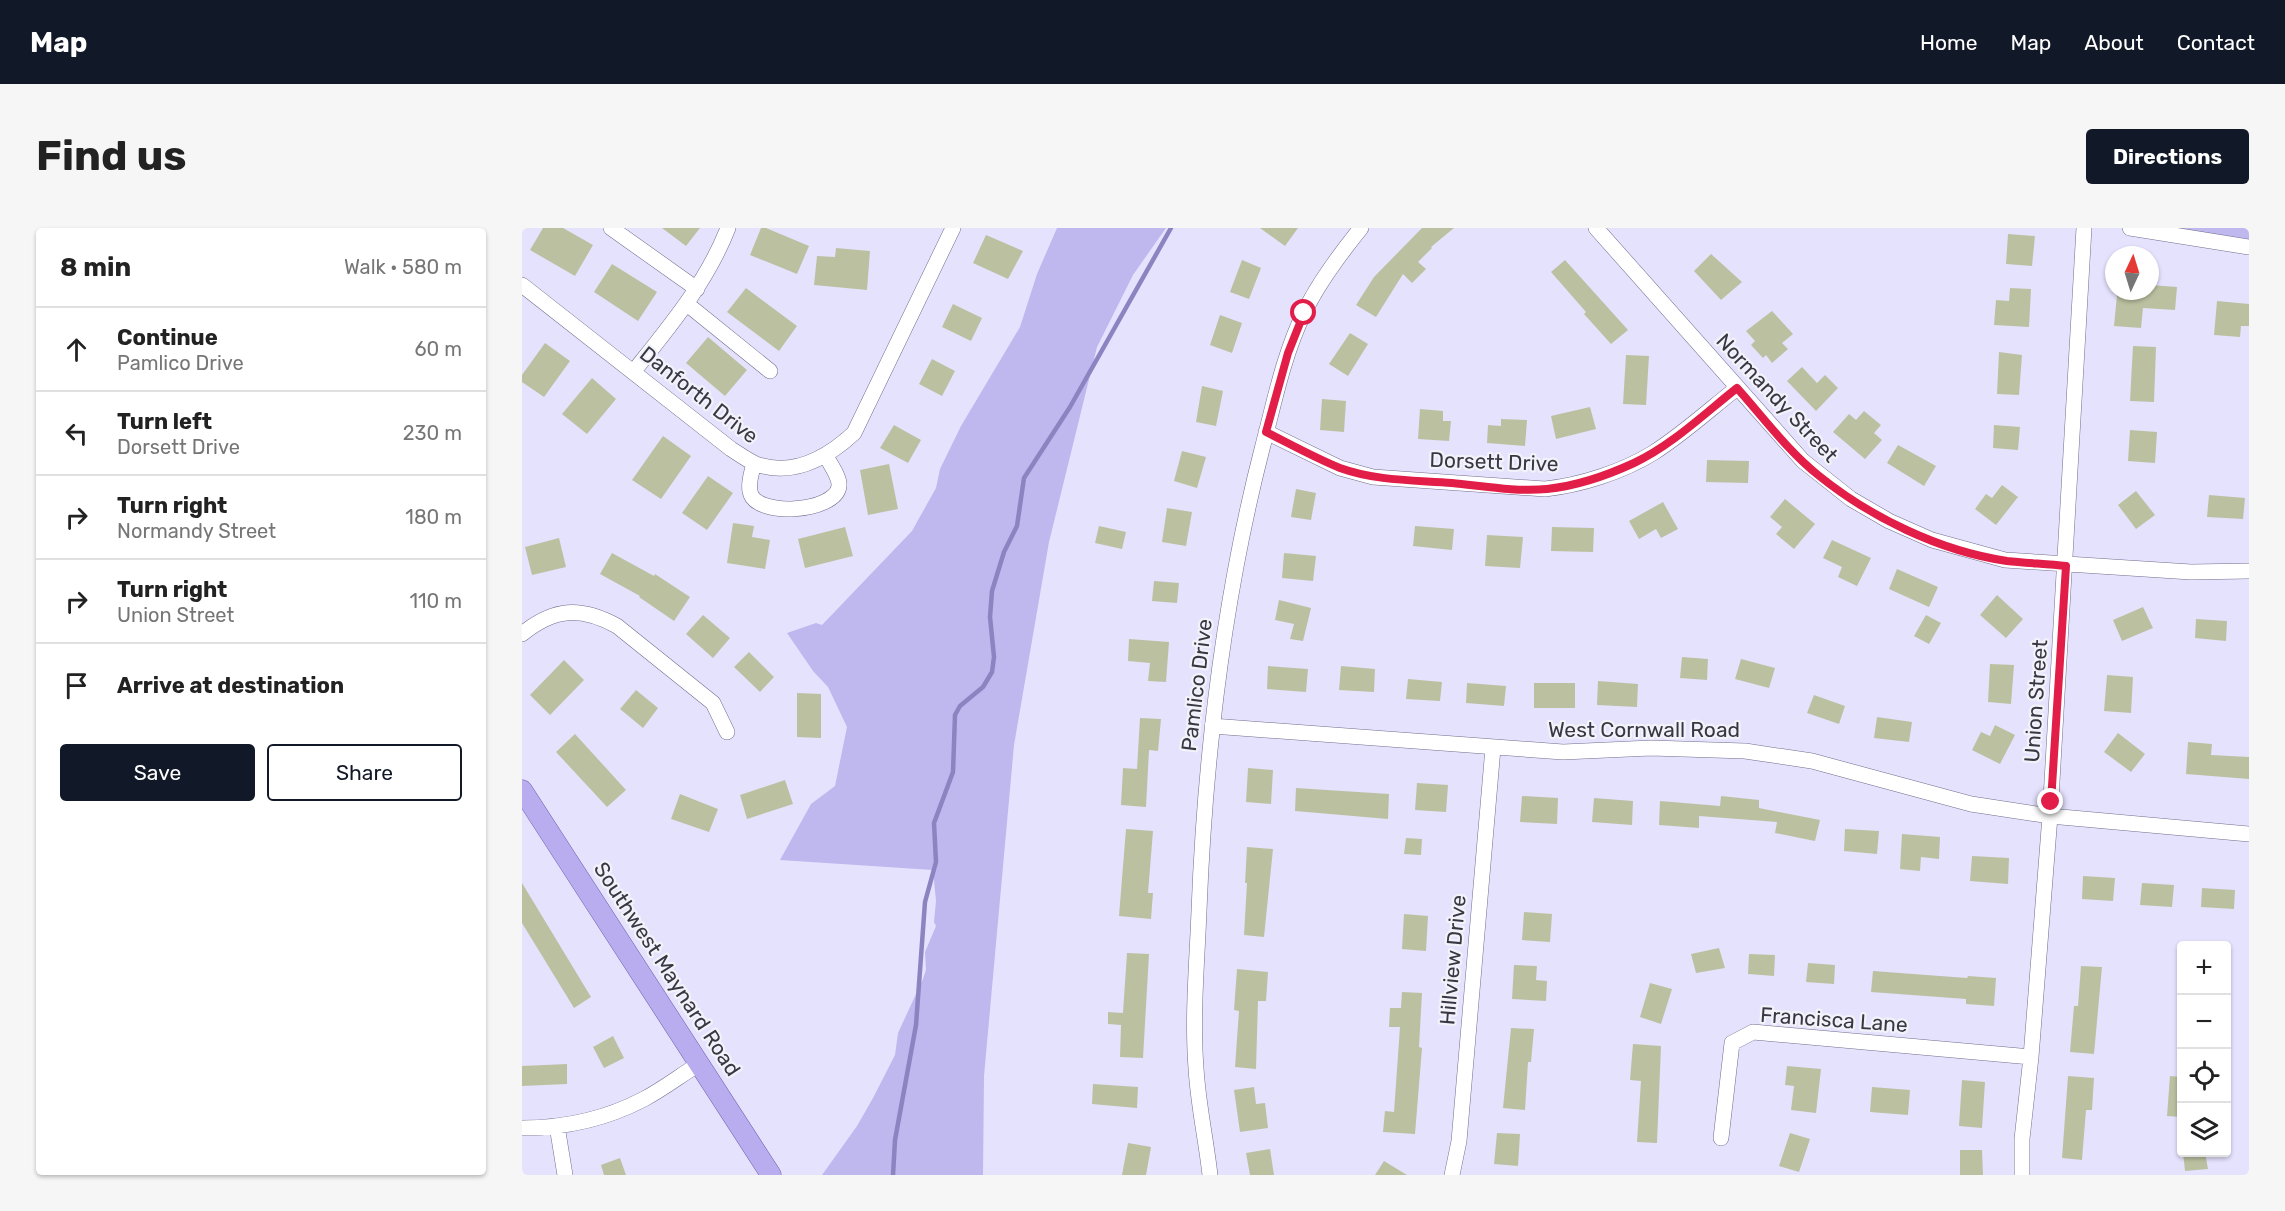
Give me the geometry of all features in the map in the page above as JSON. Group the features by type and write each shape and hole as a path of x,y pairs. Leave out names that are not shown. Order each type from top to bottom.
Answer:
{"main road":[{"name":"Southwest Maynard Road","path":"522,790 771,1175"}],"street":[{"path":"611,228 697,289"},
{"path":"634,371 697,289 729,228"},
{"name":"Danforth Drive","path":"522,285 731,449 754,463 793,468 826,456 854,433 953,228"},
{"name":"Pamlico Drive","path":"1210,1175 1199,1106 1195,1031 1201,858 1212,726 1225,623 1244,518 1288,353 1304,313 1332,266 1361,228"},
{"name":"Normandy Street","path":"1596,228 1737,388 1817,474 1851,499 1889,520 1932,540 2005,560 2066,566 2191,572 2249,571"},
{"name":"Union Street","path":"2022,1175 2022,1139 2031,1057 2050,816 2084,228"},
{"path":"2130,228 2249,247"},
{"path":"687,304 770,371"},
{"name":"Dorsett Drive","path":"1266,432 1340,468 1374,477 1545,489 1562,487 1607,474 1652,453 1737,388"},
{"path":"754,463 750,491 752,498 766,507 802,508 824,504 832,499 839,489 839,482 826,456"},
{"path":"522,634 550,615 564,612 602,617 617,626 713,704 727,732"},
{"name":"West Cornwall Road","path":"1212,726 1563,752 1651,748 1745,752 1812,761 1971,804 2050,816 2249,834"},
{"name":"Hillview Drive","path":"1452,1175 1459,1141 1493,748"},
{"name":"Francisca Lane","path":"1721,1138 1732,1043 1753,1032 2031,1057"},
{"path":"522,1128 558,1126 604,1116 645,1098 699,1064"},
{"path":"558,1126 565,1175"}],"shaded area":[{"path":"1057,228 1166,228 1133,275 1097,347 1049,542 1014,745 984,1076 983,1175 822,1175 857,1126 895,1055 898,1033 926,970 925,952 936,926 934,922 936,901 933,870 780,860 811,804 835,786 847,727 828,687 813,671 787,633 816,623 822,625 912,531 936,488 940,469 961,426 1020,327 1037,274"},
{"path":"2163,228 2249,228 2249,243"}],"building":[{"path":"543,228 563,228 593,245 575,276 530,250"},
{"path":"662,228 700,228 686,246"},
{"path":"761,228 809,246 797,274 750,255"},
{"path":"1260,228 1298,228 1285,246"},
{"path":"1422,228 1454,228 1431,247 1418,262 1426,269 1412,283 1403,274 1376,317 1356,305 1374,277"},
{"path":"2008,234 2035,236 2032,266 2006,264"},
{"path":"986,235 1023,251 1008,279 973,263"},
{"path":"836,248 870,251 867,290 814,285 817,256 835,257"},
{"path":"1711,254 1742,282 1721,300 1694,271"},
{"path":"1242,260 1261,268 1249,299 1230,292"},
{"path":"1565,260 1628,330 1611,344 1551,272"},
{"path":"612,264 657,292 638,321 594,292"},
{"path":"2159,286 2177,287 2175,310 2143,308 2141,328 2114,326 2117,300 2159,300"},
{"path":"746,288 797,326 779,351 727,312"},
{"path":"2010,288 2031,289 2029,327 1994,325 1996,300 2009,301"},
{"path":"2217,301 2249,304 2249,326 2241,326 2240,337 2214,335"},
{"path":"953,304 982,318 971,341 942,327"},
{"path":"1772,311 1793,334 1782,343 1788,349 1772,363 1766,355 1763,358 1751,345 1755,341 1746,331"},
{"path":"1220,315 1242,323 1232,353 1210,345"},
{"path":"1350,333 1368,344 1348,376 1329,364"},
{"path":"708,337 747,370 725,396 686,363"},
{"path":"545,343 570,361 544,397 522,382 522,375"},
{"path":"2133,346 2156,347 2154,402 2130,401"},
{"path":"1999,352 2022,355 2019,395 1997,394"},
{"path":"1626,355 1649,356 1646,405 1623,404"},
{"path":"932,359 955,371 942,396 919,384"},
{"path":"1802,367 1817,383 1825,375 1838,388 1816,411 1787,381"},
{"path":"592,378 616,399 587,434 562,414"},
{"path":"1202,386 1223,391 1216,426 1196,422"},
{"path":"1322,399 1346,401 1344,432 1320,430"},
{"path":"1590,407 1596,429 1556,439 1551,416"},
{"path":"1420,409 1443,411 1443,421 1451,421 1449,441 1418,439"},
{"path":"1864,411 1881,425 1874,433 1882,440 1865,459 1833,432 1849,414 1856,420"},
{"path":"1501,419 1527,420 1525,446 1487,443 1488,425 1501,426"},
{"path":"894,425 921,440 908,463 880,448"},
{"path":"1994,425 2020,427 2018,450 1993,448"},
{"path":"2130,430 2157,432 2155,463 2128,461"},
{"path":"663,436 691,456 661,499 632,480"},
{"path":"1898,445 1936,466 1924,486 1887,463"},
{"path":"1182,451 1206,457 1197,488 1174,481"},
{"path":"1707,460 1749,461 1748,483 1706,482"},
{"path":"889,464 898,509 868,515 860,470"},
{"path":"708,476 733,493 707,530 682,513"},
{"path":"2002,485 2018,497 1996,525 1975,509 1986,494 1992,498"},
{"path":"1296,489 1316,493 1311,520 1291,517"},
{"path":"2136,491 2155,515 2136,529 2118,505"},
{"path":"2209,495 2245,498 2243,519 2207,517"},
{"path":"1785,499 1815,524 1794,549 1776,534 1782,527 1770,517"},
{"path":"1663,502 1678,529 1661,538 1656,529 1639,539 1629,521"},
{"path":"1167,508 1192,512 1186,546 1162,542"},
{"path":"733,523 754,526 752,537 770,540 765,569 727,563"},
{"path":"1099,526 1126,532 1122,549 1095,543"},
{"path":"1415,526 1454,529 1452,550 1413,546"},
{"path":"845,527 853,556 805,568 798,539"},
{"path":"1552,527 1594,528 1593,552 1551,551"},
{"path":"1487,535 1523,537 1520,568 1485,566"},
{"path":"559,538 566,567 532,575 525,547"},
{"path":"1832,540 1871,558 1857,586 1838,577 1842,567 1823,558"},
{"path":"612,553 654,576 655,574 690,597 674,621 640,596 600,574"},
{"path":"1284,553 1316,556 1313,581 1282,578"},
{"path":"1897,569 1938,587 1929,607 1889,589"},
{"path":"1154,581 1179,583 1177,603 1152,601"},
{"path":"1997,595 2023,619 2006,638 1980,615"},
{"path":"1279,600 1311,608 1303,641 1290,639 1294,624 1275,620"},
{"path":"2143,607 2153,628 2122,641 2113,620"},
{"path":"703,615 730,638 713,658 686,634"},
{"path":"1926,615 1941,623 1929,644 1914,636"},
{"path":"2196,619 2227,621 2226,641 2195,638"},
{"path":"1129,639 1169,642 1166,682 1148,681 1150,663 1128,661"},
{"path":"749,652 774,677 760,692 734,667"},
{"path":"1682,657 1708,659 1707,680 1680,678"},
{"path":"1741,659 1775,668 1769,688 1735,679"},
{"path":"564,660 584,680 550,715 530,695"},
{"path":"1990,664 2014,665 2011,704 1988,702"},
{"path":"1268,666 1308,669 1306,692 1267,689"},
{"path":"1341,666 1375,669 1374,692 1339,690"},
{"path":"2107,675 2133,677 2131,713 2104,711"},
{"path":"1408,679 1442,682 1440,701 1406,699"},
{"path":"1598,681 1638,684 1637,707 1597,705"},
{"path":"1467,683 1506,686 1504,706 1466,703"},
{"path":"1534,683 1575,683 1575,708 1534,708"},
{"path":"636,690 658,708 643,728 620,709"},
{"path":"797,693 821,694 821,738 797,737"},
{"path":"1814,695 1845,706 1839,724 1807,713"},
{"path":"1877,717 1912,722 1909,742 1874,738"},
{"path":"1140,718 1161,719 1158,751 1149,750 1146,807 1121,805 1123,768 1137,769"},
{"path":"1995,725 2015,735 2000,764 1972,750 1981,732 1990,736"},
{"path":"2118,733 2145,754 2131,772 2104,752"},
{"path":"575,734 626,790 607,807 556,752"},
{"path":"2188,742 2212,744 2211,755 2249,757 2249,779 2186,774"},
{"path":"1248,768 1273,770 1271,804 1246,802"},
{"path":"785,780 793,804 747,819 740,795"},
{"path":"1417,783 1448,785 1446,812 1415,810"},
{"path":"1296,788 1389,794 1388,819 1295,811"},
{"path":"680,794 718,809 709,832 671,819"},
{"path":"1522,796 1558,798 1557,824 1520,822"},
{"path":"1721,796 1759,800 1759,808 1820,820 1815,841 1775,833 1777,822 1699,816 1699,828 1659,825 1660,801 1720,806"},
{"path":"1594,798 1633,801 1632,825 1592,822"},
{"path":"1126,829 1153,831 1148,893 1153,893 1151,919 1119,916"},
{"path":"1845,829 1879,831 1877,854 1844,851"},
{"path":"1902,834 1940,837 1939,859 1921,857 1920,871 1900,869"},
{"path":"1406,838 1422,839 1421,855 1404,854"},
{"path":"1247,847 1273,849 1264,937 1244,935"},
{"path":"1972,856 2009,858 2008,884 1970,881"},
{"path":"2083,876 2115,878 2113,901 2082,899"},
{"path":"522,883 591,997 574,1008 522,923"},
{"path":"2142,883 2174,885 2172,907 2140,905"},
{"path":"2202,888 2235,890 2234,909 2201,907"},
{"path":"1524,912 1552,914 1550,942 1522,940"},
{"path":"1404,914 1428,916 1426,951 1402,949"},
{"path":"1719,948 1725,968 1696,973 1691,954"},
{"path":"1127,953 1149,954 1143,1058 1120,1057 1121,1025 1108,1024 1108,1012 1123,1013"},
{"path":"1749,954 1775,955 1774,976 1748,974"},
{"path":"1808,963 1835,965 1834,984 1806,982"},
{"path":"1514,965 1537,966 1536,980 1547,981 1546,1001 1512,999"},
{"path":"2081,966 2102,967 2094,1054 2070,1052 2074,1006 2078,1006"},
{"path":"1237,969 1268,972 1266,1001 1258,1001 1256,1069 1235,1067 1239,1011 1234,1010"},
{"path":"1873,971 1996,978 1994,1006 1966,1004 1966,999 1871,992"},
{"path":"1650,983 1672,989 1661,1024 1640,1017"},
{"path":"1402,992 1422,993 1419,1047 1422,1048 1415,1134 1383,1132 1385,1111 1394,1112 1400,1027 1389,1027 1390,1008 1401,1008"},
{"path":"1511,1028 1534,1029 1531,1062 1528,1062 1525,1110 1503,1108"},
{"path":"613,1036 624,1058 604,1068 593,1047"},
{"path":"1633,1044 1661,1046 1657,1143 1637,1142 1641,1081 1630,1080"},
{"path":"567,1064 567,1084 522,1086 522,1066"},
{"path":"1787,1066 1821,1069 1816,1113 1791,1110 1794,1086 1785,1085"},
{"path":"2068,1076 2094,1078 2092,1110 2086,1110 2082,1160 2062,1158"},
{"path":"2170,1076 2177,1077 2177,1117 2167,1116"},
{"path":"1962,1080 1985,1082 1982,1128 1959,1126"},
{"path":"1093,1084 1138,1087 1137,1108 1092,1104"},
{"path":"1254,1087 1256,1104 1265,1103 1268,1128 1240,1132 1234,1090"},
{"path":"1872,1087 1910,1090 1908,1115 1870,1112"},
{"path":"1497,1133 1520,1134 1518,1166 1494,1164"},
{"path":"1790,1133 1810,1139 1799,1172 1779,1166"},
{"path":"1128,1143 1151,1147 1146,1175 1122,1175"},
{"path":"1270,1149 1274,1175 1250,1175 1246,1153"},
{"path":"1960,1150 1982,1150 1983,1175 1960,1175"},
{"path":"2184,1157 2206,1157 2208,1169 2185,1171"},
{"path":"620,1158 626,1175 604,1175 601,1165"},
{"path":"1384,1161 1407,1175 1375,1175"}],"waterway":[{"path":"893,1175 895,1140 916,1025 925,902 936,862 934,823 953,772 955,715 960,706 983,687 992,672 994,657 990,617 992,591 1004,552 1017,526 1024,478 1070,407 1171,228"}],"route":[{"path":"1304,313 1288,353 1266,432 1340,468 1374,477 1397,480 1512,488 1562,487 1616,471 1652,453 1737,388 1817,474 1851,499 1889,520 1932,540 1970,552 2005,560 2066,566 2051,802"}]}
